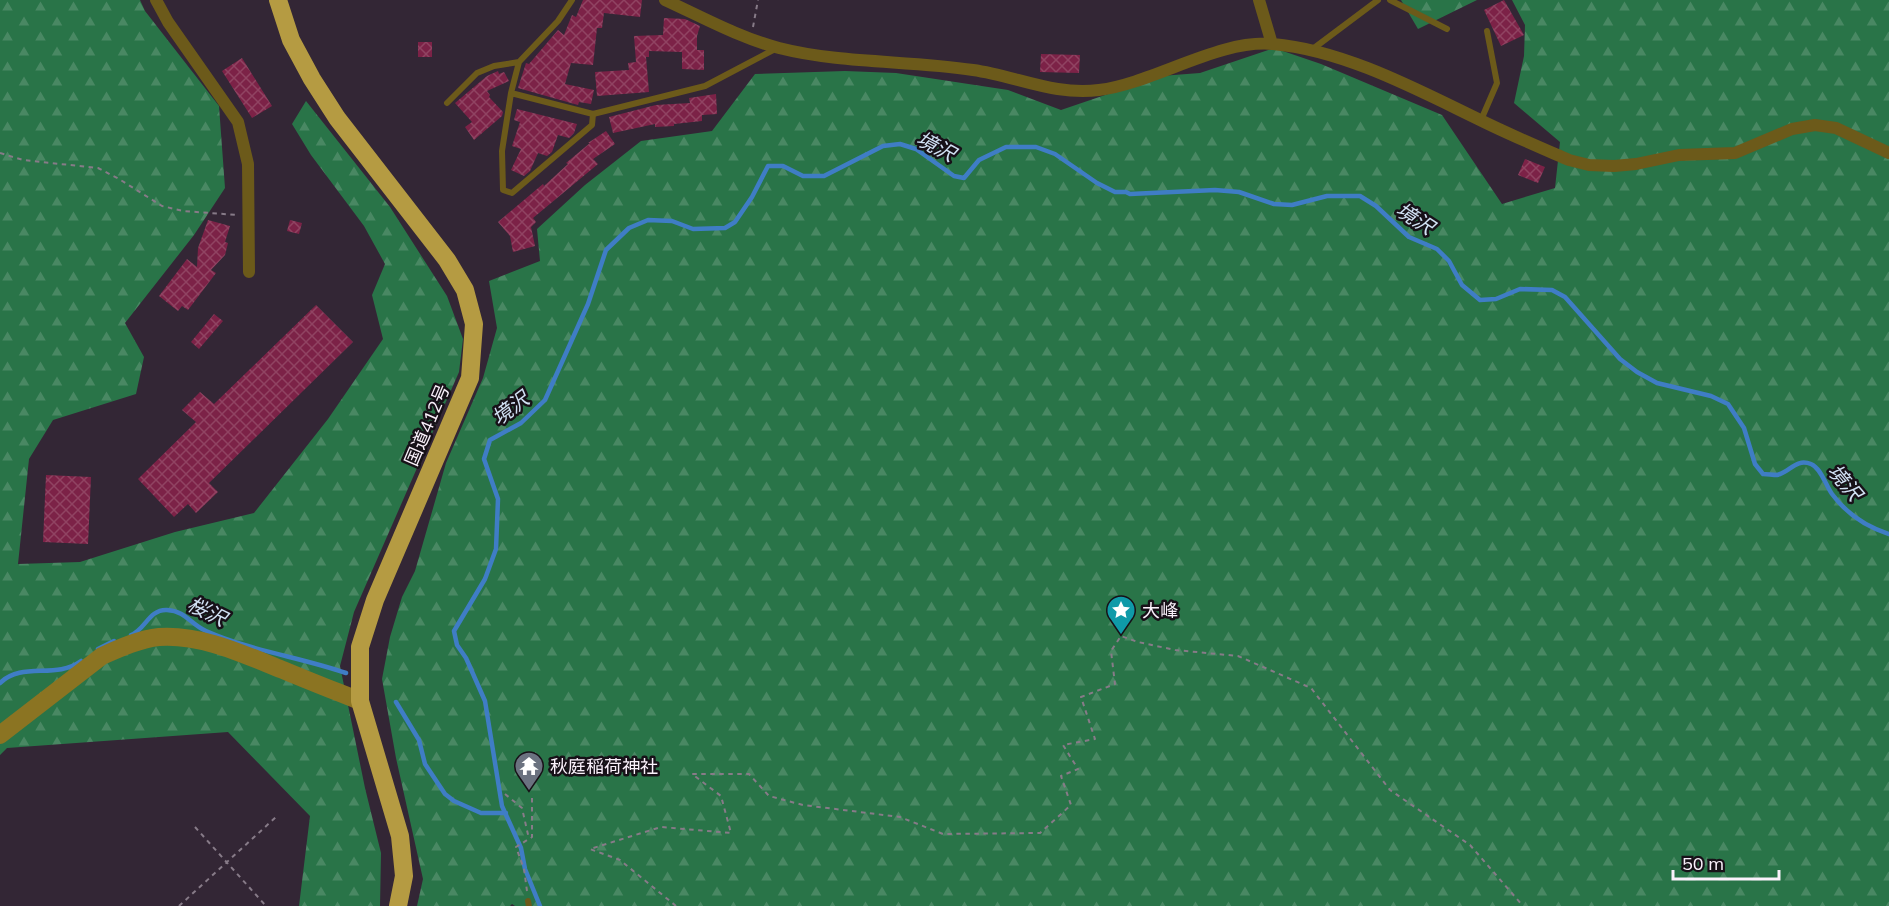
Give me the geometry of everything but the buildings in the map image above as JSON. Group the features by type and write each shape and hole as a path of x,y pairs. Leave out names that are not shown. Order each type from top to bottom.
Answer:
{"highway":[{"name":"国道412号","path":"278,0 291,40 312,79 337,118 447,260 465,290 474,324 470,378 375,600 360,647 360,701 400,837 404,876 398,906"}],"street":[{"path":"156,0 168,22 238,122 248,164 249,272"},
{"path":"665,0 748,38 778,48 811,55 974,70 1043,87 1083,92 1124,86 1227,50 1249,45 1272,44 1309,51 1365,67 1569,160 1589,165 1614,166 1679,155 1735,153 1792,129 1815,125 1836,128 1889,153"},
{"path":"1259,0 1272,44"},
{"path":"0,735 102,656 140,641 158,637 205,642 242,653 360,701"}],"lane":[{"path":"572,0 558,21 519,62 511,93 502,151 503,190 512,193 592,125 593,114"},
{"path":"1309,51 1378,0"},
{"path":"1390,0 1447,29"},
{"path":"1481,120 1497,83 1487,31"},
{"path":"511,93 593,114 705,86 778,48"},
{"path":"447,103 477,73 494,66 519,62"}],"path":[{"path":"748,38 754,23 758,0"},
{"path":"0,153 23,160 98,168 162,206 183,211 249,216"},
{"path":"676,906 620,860 590,849 662,827 731,833 721,796 692,774 749,774 769,796 803,805 900,817 943,834 1040,833 1071,805 1061,776 1078,769 1063,745 1095,739 1081,697 1115,684 1111,651 1121,636 1175,650 1238,656 1311,688 1390,790 1470,846 1523,906"},
{"path":"505,794 522,808 529,840"},
{"path":"528,904 524,869 516,847 529,840 533,832 532,797"},
{"path":"179,906 276,817"},
{"path":"195,827 266,906"}],"green space":[{"path":"0,0 140,0 145,11 219,106 225,188 194,235 125,323 144,357 136,394 53,420 29,459 18,564 80,562 175,532 254,513 328,419 383,339 372,295 385,264 364,226 311,155 292,124 306,101 390,207 447,296 463,339 459,372 354,612 340,666 381,853 380,906 299,906 310,816 228,732 7,748 0,755"},
{"path":"1401,0 1477,0 1418,29"},
{"path":"1512,0 1889,0 1889,906 515,906 512,904 510,906 417,906 423,879 396,758 382,679 390,637 402,597 415,571 446,463 483,378 497,328 489,281 540,261 537,229 585,185 641,141 712,131 755,74 845,71 896,73 1008,90 1061,110 1161,76 1200,73 1274,48 1321,64 1442,115 1502,204 1555,188 1560,142 1514,103 1524,56 1525,25"}],"waterway":[{"name":"境沢","path":"540,906 525,869 521,848 502,806 485,701 466,658 457,645 454,631 485,579 496,549 498,499 484,459 490,440 521,423 545,400 588,304 606,250 629,228 648,220 672,221 693,229 725,228 735,222 752,197 768,166 783,166 803,176 824,176 883,146 900,144 916,149 954,176 964,178 979,160 1006,147 1036,147 1055,154 1097,183 1115,192 1130,194 1215,190 1239,192 1274,204 1292,205 1327,196 1360,196 1376,206 1409,237 1437,249 1449,261 1462,285 1480,300 1496,299 1520,289 1552,290 1565,297 1620,359 1637,372 1657,383 1711,396 1728,404 1744,428 1755,464 1763,474 1777,475 1797,464 1811,464 1818,469 1832,494 1850,513 1889,534"},
{"name":"桜沢","path":"131,635 156,613 173,611 206,631 223,638 346,673"},
{"name":"桜沢","path":"98,649 114,641"},
{"name":"桜沢","path":"0,683 19,673 61,669 81,661"},
{"name":"桜沢","path":"396,702 419,740 425,764 445,794 454,801 481,813 506,813"}],"place":[{"name":"大峰","path":"1121,636"},
{"name":"秋庭稲荷神社","path":"529,792"}]}
